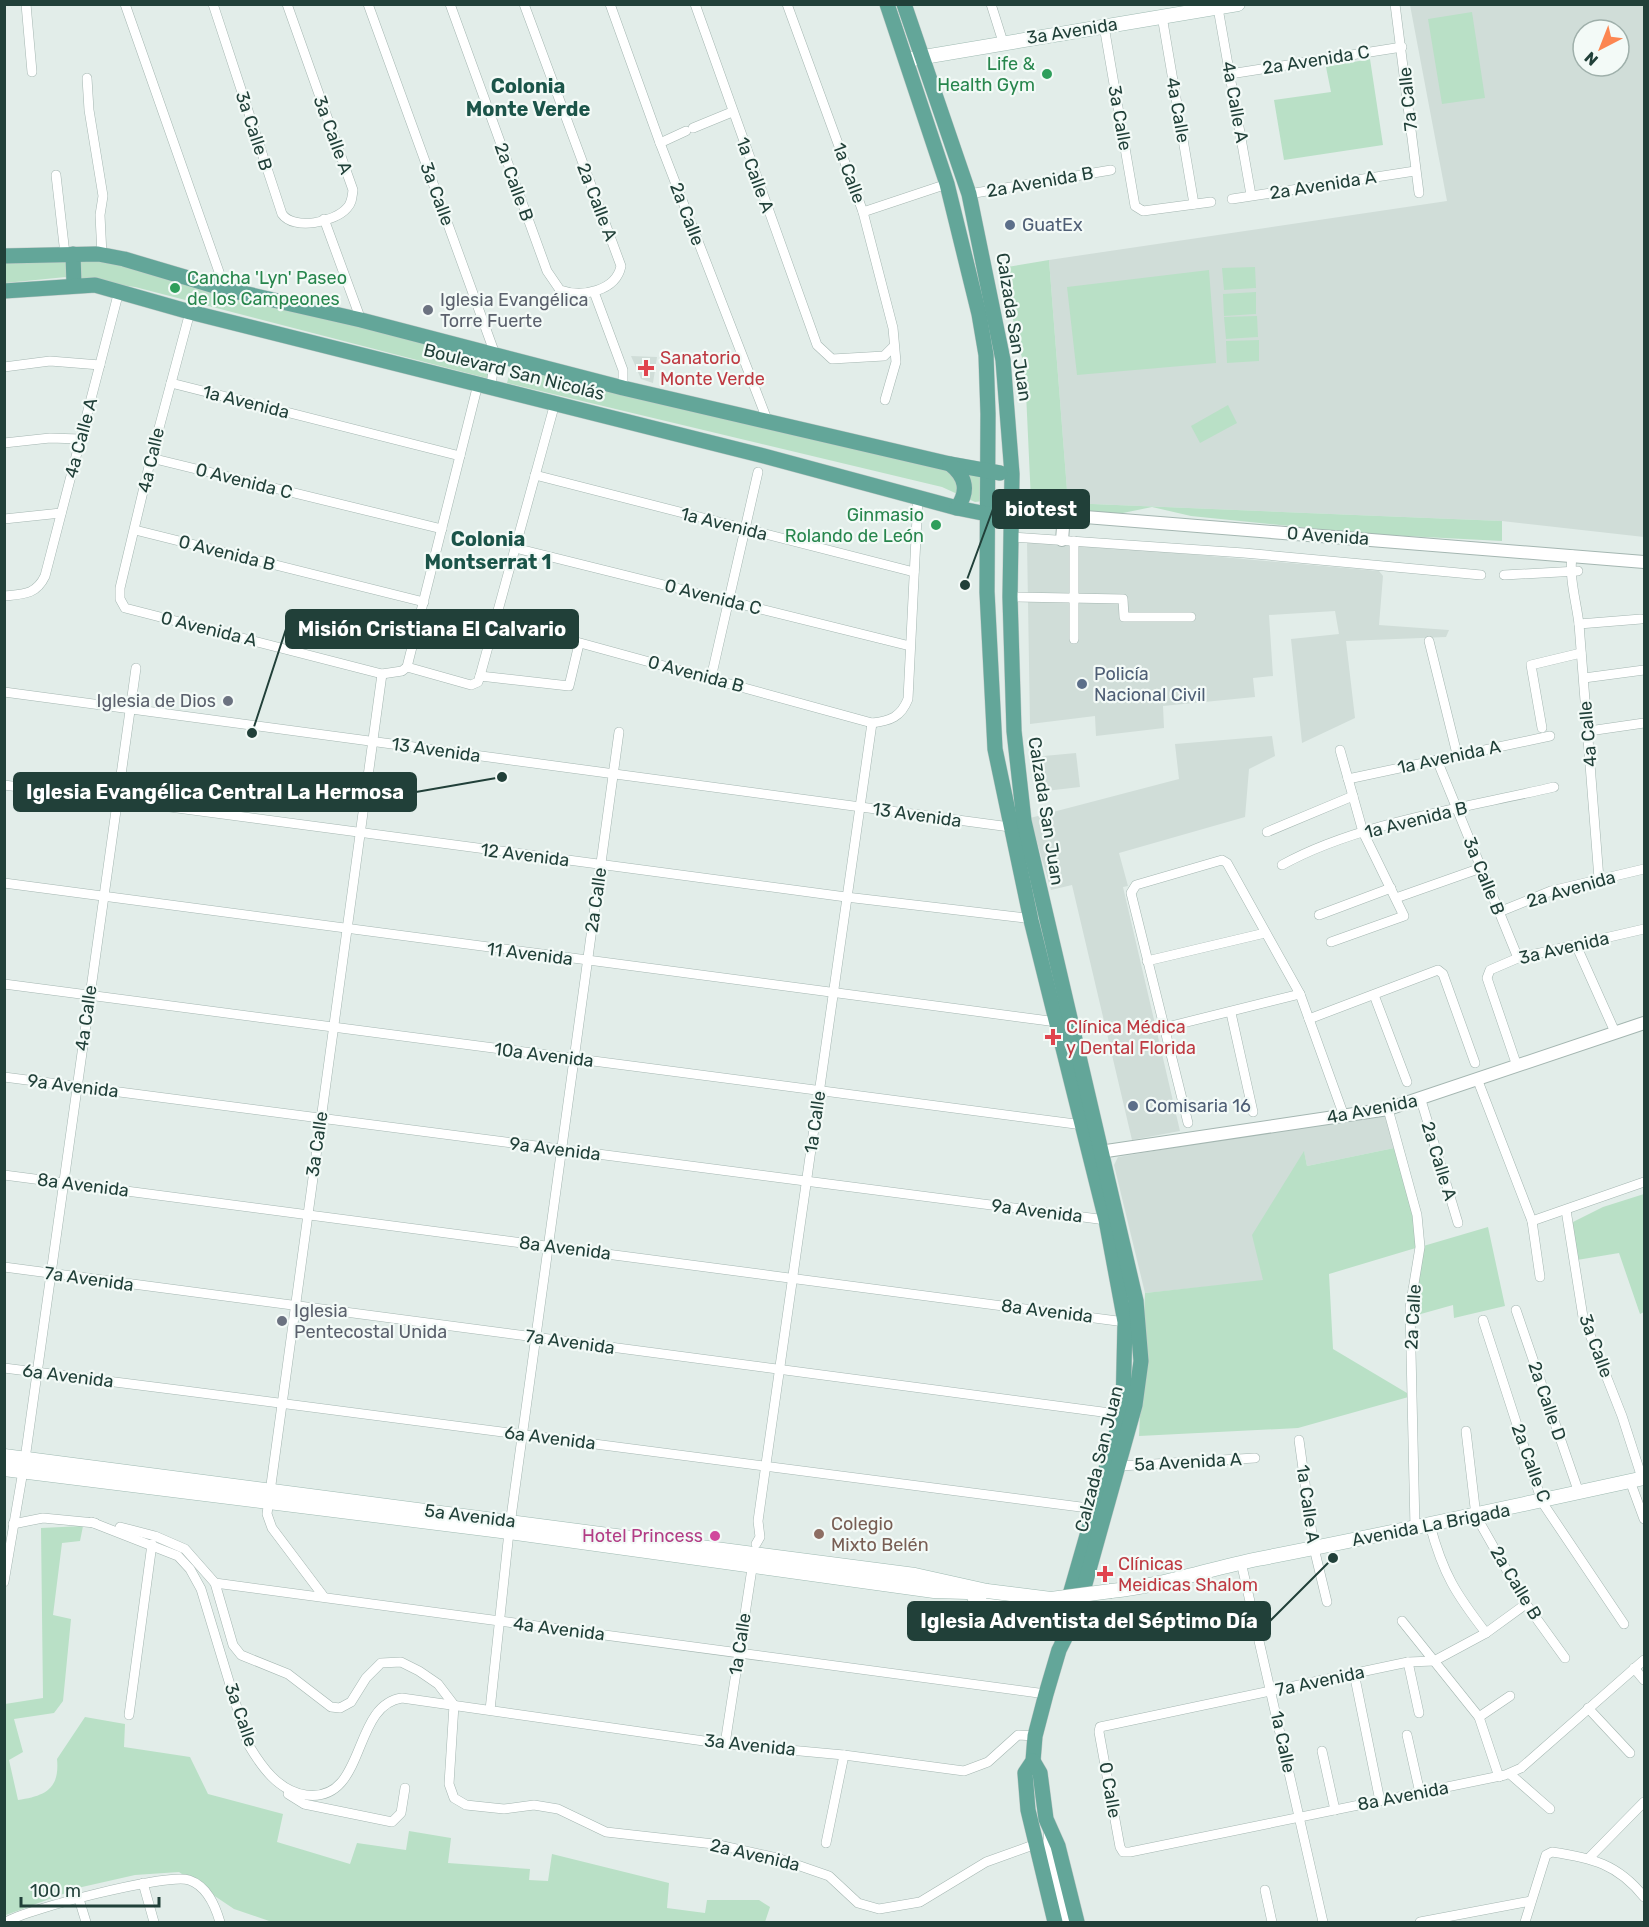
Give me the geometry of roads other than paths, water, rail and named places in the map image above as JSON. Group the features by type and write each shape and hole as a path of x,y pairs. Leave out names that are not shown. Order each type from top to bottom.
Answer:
{"main road":[{"name":"Calzada San Juan","path":"887,4 947,184 979,314 986,355 990,472 987,514 987,592 995,749 1010,827 1038,918 1096,1153 1137,1301 1141,1361 1129,1408 1071,1589 1059,1650 1035,1736 1033,1761 1025,1773 1025,1789 1036,1844 1056,1923"},
{"name":"Calzada San Juan","path":"904,4 969,194 1003,360 1012,474 1010,597 1014,731 1038,918 1057,1022 1077,1100 1089,1122"},
{"name":"3a Avenida","path":"907,60 1238,4"},
{"path":"69,254 74,285"},
{"name":"Boulevard San Nicolás","path":"4,256 102,255 225,289 361,320 623,388 950,464 1012,474"},
{"name":"Boulevard San Nicolás","path":"4,291 95,285 190,312 485,385 957,508 987,514 1011,511"},
{"path":"950,464 964,479 965,490 957,508"},
{"path":"995,749 1004,760 1012,795 1022,801"},
{"name":"Calzada San Juan","path":"1059,1650 1076,1616 1120,1466 1129,1408 1125,1322 1096,1153"},
{"name":"5a Avenida","path":"4,1456 23,1465 754,1555 934,1585 1054,1610 1060,1615 1063,1623"},
{"name":"5a Avenida","path":"4,1469 23,1465"},
{"name":"Avenida La Brigada","path":"1112,1591 1162,1584 1241,1562 1476,1516 1639,1479"},
{"name":"5a Avenida","path":"934,1585 1031,1595 1059,1595 1071,1589"},
{"name":"5a Avenida","path":"934,1585 1051,1599 1112,1591"},
{"name":"Calzada San Juan","path":"1033,1761 1040,1773 1041,1800 1051,1833 1058,1846 1077,1923"},
{"path":"1051,1833 1050,1848 1068,1923"}],"street":[{"path":"27,4 32,72"},
{"path":"124,4 225,289"},
{"name":"3a Calle B","path":"213,4 282,214 288,220 300,223 324,219"},
{"name":"3a Calle A","path":"287,4 353,190 346,209 324,219"},
{"name":"3a Calle","path":"368,4 495,354 460,456 407,667"},
{"name":"2a Calle B","path":"450,4 547,271 560,290 594,292"},
{"name":"2a Calle A","path":"524,4 621,266 614,282 594,292"},
{"name":"2a Calle","path":"610,4 660,143 768,422"},
{"name":"1a Calle A","path":"695,4 817,345 832,359 884,356 893,347"},
{"name":"1a Calle","path":"787,4 863,212 893,328 896,362 885,400"},
{"path":"991,4 1003,42"},
{"name":"7a Calle","path":"1395,4 1419,193"},
{"name":"4a Calle A","path":"1218,8 1251,195"},
{"name":"4a Calle","path":"1162,16 1194,204"},
{"name":"3a Calle","path":"1104,26 1135,206 1138,210 1194,204"},
{"name":"2a Avenida C","path":"1230,74 1402,47"},
{"path":"87,78 103,196 100,214 102,255"},
{"path":"660,143 732,112"},
{"name":"2a Avenida B","path":"969,194 1111,170"},
{"name":"2a Avenida A","path":"1232,199 1415,171"},
{"path":"56,175 69,254"},
{"path":"863,212 947,184"},
{"path":"1194,204 1211,202"},
{"path":"324,219 361,320"},
{"name":"4a Calle A","path":"4,596 32,593 41,585 62,513 119,291"},
{"path":"594,292 623,370 623,388"},
{"name":"4a Calle","path":"125,608 120,599 120,588 151,458 190,312"},
{"path":"4,367 50,362 100,364"},
{"name":"1a Avenida","path":"171,383 460,456"},
{"path":"382,674 402,671 407,667 471,685 478,682 555,403"},
{"path":"4,443 50,438 80,439"},
{"name":"0 Avenida C","path":"151,458 442,529"},
{"path":"711,678 758,472"},
{"name":"1a Avenida","path":"535,475 914,572"},
{"path":"872,723 898,716 908,699 918,497"},
{"name":"0 Avenida","path":"1011,511 1644,562"},
{"path":"4,519 62,513"},
{"path":"1064,515 1076,598 1074,639"},
{"name":"0 Avenida B","path":"135,530 424,602"},
{"path":"1011,537 1245,553 1481,575"},
{"name":"0 Avenida C","path":"515,548 910,646"},
{"name":"4a Calle","path":"1575,555 1575,589 1599,879"},
{"path":"1504,575 1574,571"},
{"path":"1010,597 1123,599 1124,617 1191,617"},
{"name":"0 Avenida A","path":"125,608 382,674"},
{"name":"0 Avenida B","path":"497,615 511,624 579,644 872,723"},
{"path":"1578,624 1641,619"},
{"path":"1429,641 1457,754"},
{"path":"480,676 569,686 579,644"},
{"path":"1542,728 1531,665 1581,653"},
{"name":"4a Calle","path":"4,1582 23,1465 136,668"},
{"path":"1584,678 1644,670"},
{"name":"3a Calle","path":"324,1597 272,1528 267,1514 382,674"},
{"name":"13 Avenida","path":"4,692 1010,827"},
{"name":"1a Calle","path":"725,1744 754,1555 760,1537 759,1521 766,1464 872,723"},
{"path":"1588,731 1644,723"},
{"name":"2a Calle","path":"490,1710 510,1526 619,732"},
{"name":"1a Avenida A","path":"1348,779 1550,736"},
{"path":"1331,942 1404,916 1363,832 1340,750"},
{"name":"3a Calle B","path":"1437,760 1518,958"},
{"name":"12 Avenida","path":"4,785 117,802 846,897 1038,918"},
{"name":"1a Avenida B","path":"1282,865 1304,853 1363,832 1554,787"},
{"path":"1267,832 1353,796"},
{"path":"1188,1123 1131,893 1132,888 1225,861 1300,994 1344,1116"},
{"path":"1396,898 1481,868"},
{"name":"2a Avenida","path":"1499,912 1551,891 1644,869"},
{"name":"11 Avenida","path":"4,883 1057,1022"},
{"path":"1319,915 1391,888"},
{"name":"3a Avenida","path":"1517,1066 1487,973 1518,958 1644,929"},
{"path":"1147,961 1265,933"},
{"path":"1576,945 1615,1032"},
{"path":"1309,1019 1438,970 1441,971 1475,1063"},
{"name":"10a Avenida","path":"4,984 819,1091 1089,1122"},
{"path":"1163,1028 1300,994"},
{"path":"1374,994 1407,1082"},
{"path":"1231,1012 1253,1112"},
{"name":"4a Avenida","path":"1096,1153 1388,1109 1478,1081 1644,1023"},
{"name":"9a Avenida","path":"4,1077 1106,1220"},
{"path":"1478,1081 1532,1221 1540,1277"},
{"name":"2a Calle A","path":"1421,1100 1458,1223"},
{"name":"2a Calle","path":"1388,1109 1417,1215 1420,1247 1410,1308 1422,1527"},
{"name":"8a Avenida","path":"4,1175 1125,1322"},
{"path":"1532,1221 1644,1182"},
{"name":"3a Calle","path":"1566,1210 1583,1317 1622,1416 1639,1479 1644,1519"},
{"name":"7a Avenida","path":"4,1268 1110,1413 1129,1408"},
{"name":"2a Calle D","path":"1516,1310 1579,1493"},
{"name":"2a Calle C","path":"1483,1320 1542,1502 1624,1624"},
{"name":"6a Avenida","path":"4,1368 766,1464 1096,1509"},
{"name":"2a Calle B","path":"1466,1431 1476,1516 1526,1604 1565,1659"},
{"name":"1a Calle A","path":"1299,1440 1314,1548 1327,1602"},
{"name":"5a Avenida A","path":"1120,1466 1256,1458"},
{"path":"14,1524 43,1518 91,1522 155,1536 185,1549 215,1583 233,1645 241,1655 288,1674 331,1707 340,1708 351,1702 366,1678 381,1663 401,1662 438,1684 454,1705"},
{"path":"91,1522 152,1544 129,1715"},
{"path":"1422,1527 1459,1598 1486,1633"},
{"name":"3a Calle","path":"152,1544 178,1556 190,1569 201,1589 248,1744 261,1765 278,1782 298,1794 324,1795 338,1785 351,1768 377,1710 390,1700 402,1698 454,1705"},
{"name":"1a Calle","path":"1241,1562 1323,1923"},
{"name":"4a Avenida","path":"215,1583 500,1622 739,1651 1046,1694"},
{"name":"7a Avenida","path":"1100,1727 1408,1662 1434,1661 1486,1633 1526,1604"},
{"path":"1402,1621 1479,1717 1499,1777"},
{"name":"8a Avenida","path":"1124,1852 1510,1773 1521,1768 1644,1660"},
{"path":"1408,1662 1419,1713"},
{"path":"1634,1668 1644,1680"},
{"path":"1353,1674 1380,1801"},
{"path":"1479,1717 1510,1696"},
{"name":"2a Avenida","path":"454,1705 449,1784 454,1798 466,1805 504,1809 534,1805 558,1809 606,1832 714,1844 777,1858 829,1876 858,1903 879,1909 920,1902 986,1862 1036,1844"},
{"name":"3a Avenida","path":"454,1705 725,1744 844,1755 964,1771 988,1762 1018,1735 1035,1736"},
{"path":"1588,1708 1630,1753"},
{"name":"0 Calle","path":"1100,1727 1120,1847 1124,1852"},
{"path":"1407,1735 1420,1793"},
{"path":"1322,1750 1335,1810"},
{"path":"826,1843 844,1755"},
{"path":"1510,1773 1550,1809"},
{"path":"278,1782 281,1789 304,1804 388,1822 399,1817 405,1788"},
{"path":"1589,1858 1644,1802"},
{"path":"1524,1923 1548,1854 1552,1852 1589,1858 1624,1874 1644,1897"},
{"path":"10,1922 80,1899 143,1883 180,1878 200,1886 216,1907 220,1923"},
{"path":"143,1883 154,1923"},
{"path":"1265,1890 1272,1923"},
{"path":"80,1899 86,1923"},
{"path":"1420,1923 1531,1901"}],"place":[{"name":"Life & Health Gym","path":"1047,74"},
{"name":"GuatEx","path":"1010,225"},
{"name":"Cancha 'Lyn' Paseo de los Campeones","path":"175,288"},
{"name":"Iglesia Evangélica Torre Fuerte","path":"428,310"},
{"name":"Sanatorio Monte Verde","path":"646,368"},
{"name":"Ginmasio Rolando de León","path":"936,525"},
{"name":"biotest","path":"965,585"},
{"name":"Policía Nacional Civil","path":"1082,684"},
{"name":"Iglesia de Dios","path":"228,701"},
{"name":"Misión Cristiana El Calvario","path":"252,733"},
{"name":"Iglesia Evangélica Central La Hermosa","path":"502,777"},
{"name":"Clínica Médica y Dental Florida","path":"1053,1037"},
{"name":"Comisaria 16","path":"1133,1106"},
{"name":"Iglesia Pentecostal Unida","path":"282,1321"},
{"name":"Colegio Mixto Belén","path":"819,1534"},
{"name":"Hotel Princess","path":"715,1536"},
{"name":"Iglesia Adventista del Séptimo Día","path":"1333,1558"},
{"name":"Clínicas Meidicas Shalom","path":"1105,1574"}],"district":[{"name":"Colonia Monte Verde","path":"528,98"},
{"name":"Colonia Montserrat 1","path":"488,550"}]}
